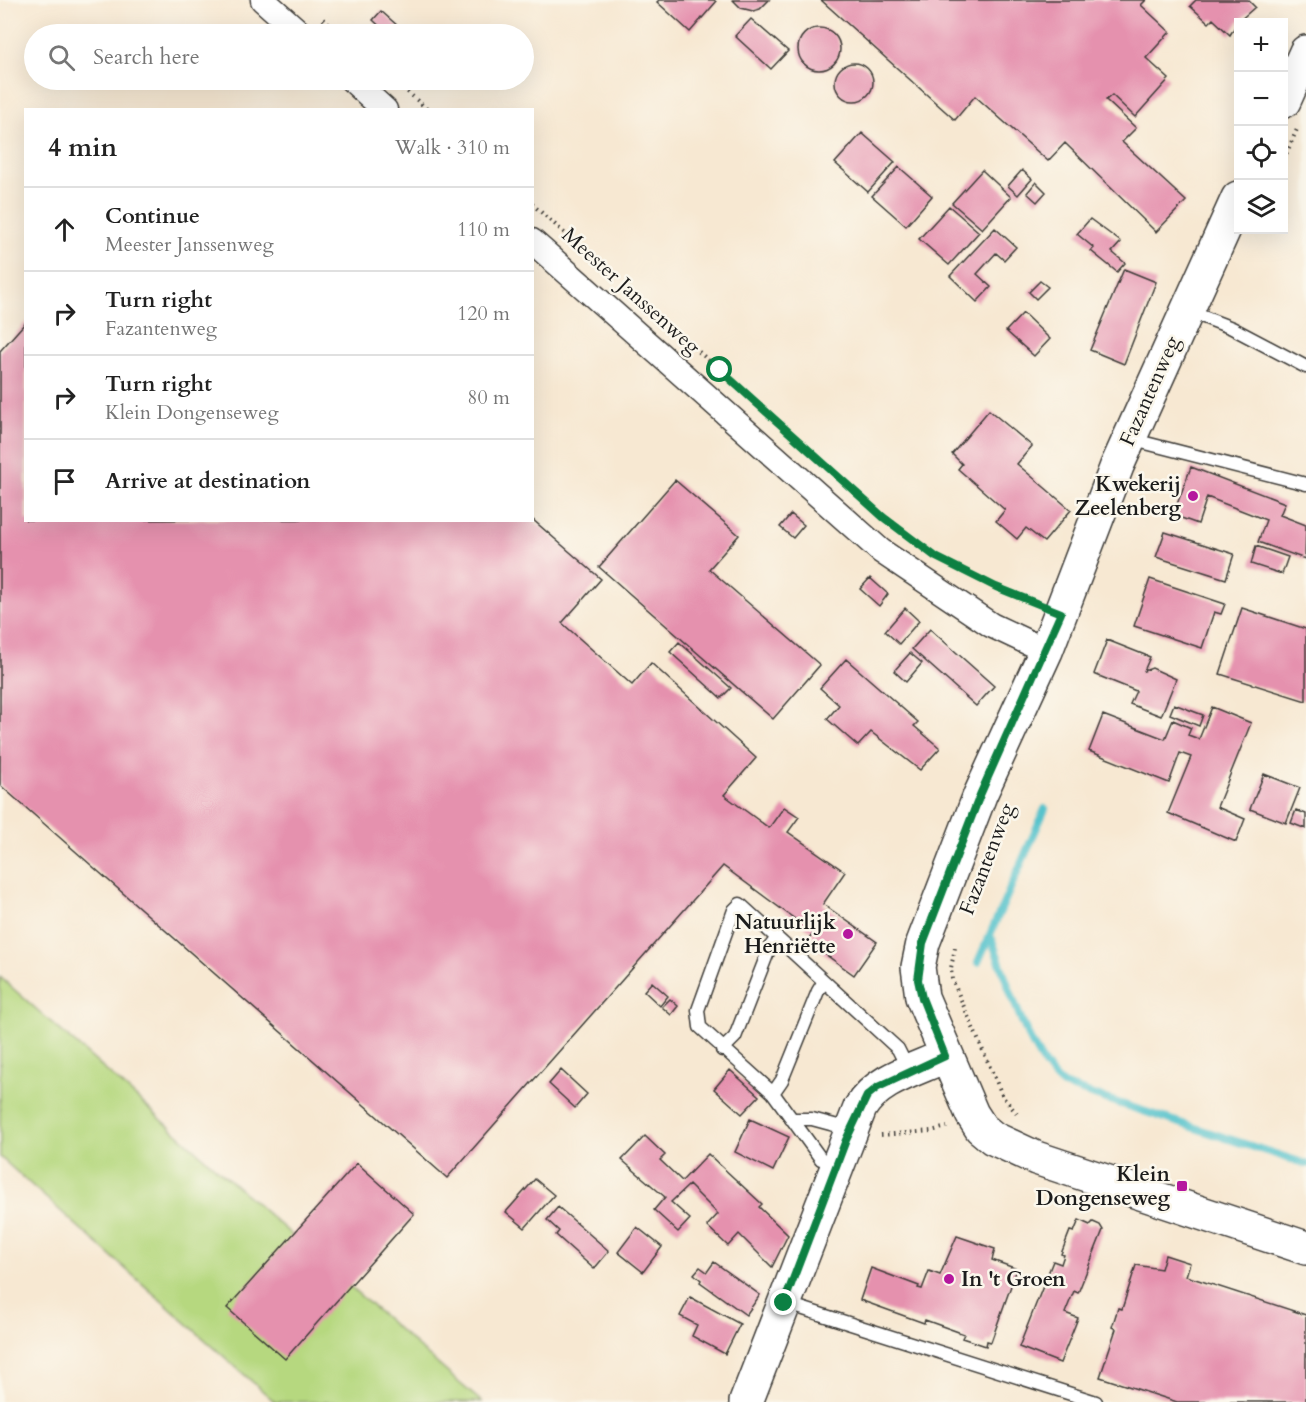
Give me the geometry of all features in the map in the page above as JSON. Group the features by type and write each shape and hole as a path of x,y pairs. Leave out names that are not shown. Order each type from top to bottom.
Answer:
{"street":[{"path":"262,0 290,24"},
{"path":"1293,110 1306,52"},
{"path":"363,90 383,108"},
{"name":"Fazantenweg","path":"1234,209 1129,439 1046,651 980,795 923,943 918,980 922,998 945,1056 972,1114 981,1128 993,1138 1036,1158 1306,1248"},
{"name":"Meester Janssenweg","path":"534,243 881,552 991,625 1046,651"},
{"path":"746,1402 836,1165 863,1133 872,1091 945,1056"}],"lane":[{"path":"1187,310 1212,318 1306,367"},
{"path":"1129,439 1306,484"},
{"path":"836,1165 821,1159 773,1093 722,1050 700,1027 698,1010 734,910 740,904 898,1049 909,1073"},
{"path":"722,1050 735,1037 770,947 777,938"},
{"path":"773,1093 782,1080 824,981"},
{"path":"791,1119 812,1119 863,1133"},
{"path":"784,1303 1096,1402"}],"path":[{"path":"405,90 426,108"},
{"path":"1288,137 1293,110"},
{"name":"Meester Janssenweg","path":"534,206 584,250"},
{"name":"Meester Janssenweg","path":"644,303 815,455"},
{"path":"883,517 919,544"},
{"path":"936,557 996,587 1061,613"},
{"name":"Fazantenweg","path":"957,940 951,968 952,979 1004,1097 972,1114"},
{"path":"863,1133 931,1131 972,1114"}],"green space":[{"path":"0,977 482,1402 275,1402 0,1157"}],"building":[{"path":"659,0 714,0 716,2 690,32 657,2"},
{"path":"733,0 769,0 760,9 753,11 741,8"},
{"path":"821,0 1146,0 1141,5 1170,32 1146,58 1169,79 1135,117 1112,95 1106,100 1136,128 1122,142 1186,201 1156,232 1065,143 1048,161 975,96 955,120"},
{"path":"1196,0 1248,0 1255,7 1243,18 1234,18 1234,28 1230,35 1213,19 1209,23 1190,6"},
{"path":"381,11 396,24 377,24 373,20"},
{"path":"751,19 788,51 771,69 735,36"},
{"path":"819,28 834,34 840,49 834,64 819,70 804,64 798,49 804,34"},
{"path":"854,63 868,68 873,82 868,96 854,101 840,96 835,82 840,68"},
{"path":"862,133 895,162 868,192 835,163"},
{"path":"899,167 932,196 906,226 872,196"},
{"path":"982,170 1011,197 982,229 952,203"},
{"path":"1022,170 1032,179 1018,195 1008,186"},
{"path":"1036,182 1046,192 1037,202 1027,193"},
{"path":"949,206 979,232 949,265 919,239"},
{"path":"1090,219 1121,242 1112,252 1125,263 1117,272 1091,251 1094,248 1077,234"},
{"path":"995,228 1016,247 1004,260 996,253 977,274 991,287 977,302 950,276"},
{"path":"1124,269 1156,282 1124,364 1090,350"},
{"path":"1040,281 1048,287 1036,299 1029,292"},
{"path":"1023,313 1050,339 1034,356 1006,331"},
{"path":"24,324 24,522 534,521 601,579 562,623 632,685 651,663 756,758 724,795 769,828 784,807 799,817 788,832 845,872 823,904 877,942 854,975 807,941 814,933 723,866 447,1178 0,785 0,351"},
{"path":"989,410 1032,446 1017,464 1071,510 1044,542 1026,528 1017,539 996,521 1005,510 958,469 962,464 952,454"},
{"path":"1191,467 1285,503 1280,515 1306,525 1305,559 1258,542 1266,520 1207,497 1198,524 1173,515"},
{"path":"675,480 739,535 709,569 820,665 773,719 599,567"},
{"path":"791,514 804,525 793,538 780,527"},
{"path":"1165,532 1234,554 1226,579 1156,557"},
{"path":"1256,546 1288,557 1282,574 1251,564"},
{"path":"870,578 888,594 879,606 860,589"},
{"path":"1150,579 1225,604 1221,614 1214,612 1202,648 1134,626"},
{"path":"905,608 919,621 899,644 885,631"},
{"path":"1242,608 1306,629 1306,701 1220,674"},
{"path":"930,629 994,686 976,706 912,649"},
{"path":"1107,640 1150,657 1144,671 1152,668 1176,679 1161,716 1130,704 1136,691 1094,674"},
{"path":"679,642 731,688 721,698 670,652"},
{"path":"910,653 922,663 906,682 894,671"},
{"path":"846,659 918,722 914,726 940,748 920,770 871,732 858,746 827,719 839,705 820,688"},
{"path":"1174,704 1203,715 1199,726 1170,714"},
{"path":"1212,707 1251,723 1217,807 1245,819 1236,842 1168,813 1191,757 1180,753 1169,783 1089,751 1103,715 1165,739 1173,720 1191,728 1188,735 1199,739"},
{"path":"1264,774 1300,788 1286,823 1250,809"},
{"path":"1296,810 1306,814 1306,829 1291,823"},
{"path":"652,982 668,996 660,1006 644,991"},
{"path":"670,999 678,1006 671,1015 662,1007"},
{"path":"561,1070 587,1094 575,1108 549,1084"},
{"path":"730,1070 759,1096 742,1114 714,1089"},
{"path":"750,1119 789,1137 773,1171 735,1152"},
{"path":"645,1136 665,1155 660,1160 682,1181 708,1154 762,1204 759,1207 788,1235 772,1267 739,1234 728,1246 707,1226 718,1214 689,1185 671,1202 690,1219 678,1232 654,1210 665,1197 622,1160"},
{"path":"357,1163 414,1214 285,1359 227,1308"},
{"path":"535,1179 554,1195 525,1228 506,1212"},
{"path":"558,1207 609,1251 594,1269 556,1235 559,1231 547,1220"},
{"path":"1079,1220 1090,1225 1093,1222 1100,1225 1103,1230 1078,1293 1074,1291 1065,1313 1078,1318 1060,1363 1019,1347 1053,1261 1061,1264 1064,1255 1061,1254 1070,1231 1074,1232"},
{"path":"637,1227 662,1247 643,1272 618,1252"},
{"path":"957,1236 995,1249 992,1260 1017,1269 991,1342 987,1341 986,1346 962,1338 964,1334 925,1320 924,1323 860,1300 871,1268 922,1289 929,1271 940,1275"},
{"path":"1165,1255 1190,1263 1186,1276 1306,1315 1306,1402 1177,1402 1100,1377 1116,1329 1112,1327 1118,1308 1122,1309 1136,1265 1161,1269"},
{"path":"714,1262 760,1295 746,1315 700,1282 701,1280 694,1274 700,1267 707,1272"},
{"path":"690,1297 740,1324 725,1354 692,1336 697,1325 680,1316"}],"waterway":[{"path":"978,962 1045,809"},
{"path":"990,935 1029,1037 1051,1073 1063,1085 1306,1164"}],"place":[{"name":"Kwekerij Zeelenberg","path":"1193,496"},
{"name":"Natuurlijk Henriëtte","path":"848,934"},
{"name":"Klein Dongenseweg","path":"1182,1186"},
{"name":"In 't Groen","path":"949,1279"}],"route":[{"path":"720,370 883,517 936,557 996,587 1061,613 980,795 923,943 918,980 922,998 945,1056 878,1087 867,1096 846,1140 784,1303"}]}
